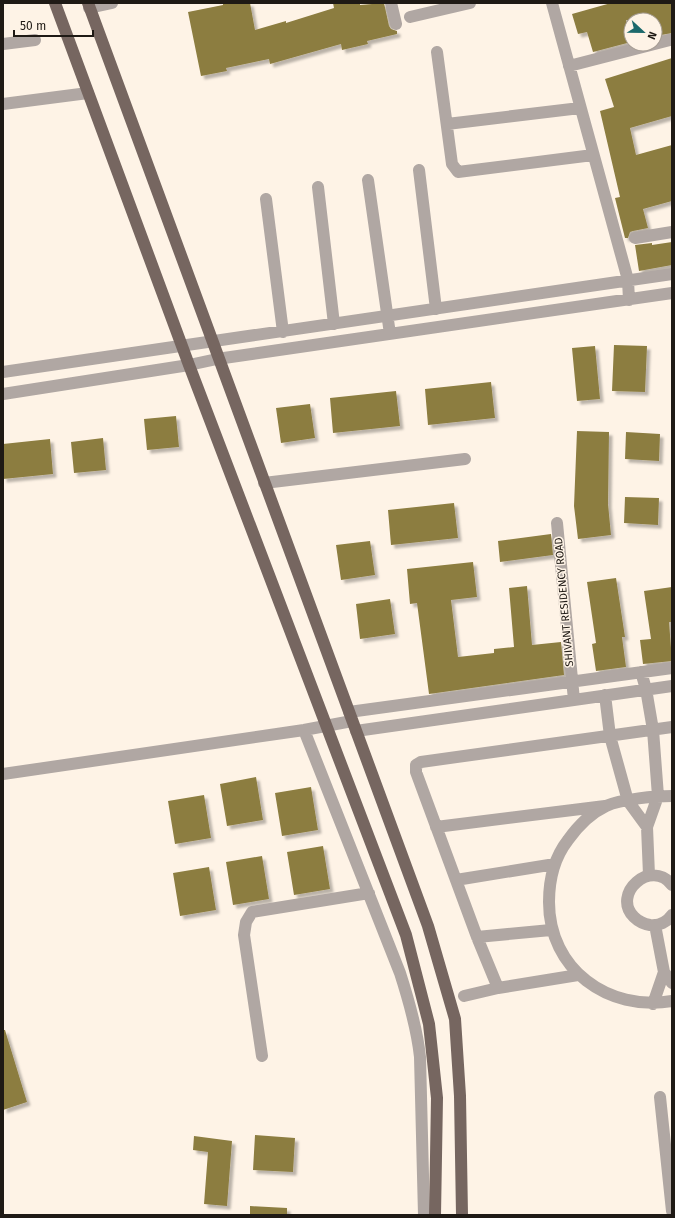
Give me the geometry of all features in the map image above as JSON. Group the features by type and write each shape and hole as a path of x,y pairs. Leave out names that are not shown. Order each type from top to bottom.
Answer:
{"main road":[{"path":"55,3 182,346 406,935 429,1024 437,1098 435,1215"},
{"path":"89,5 218,359 428,926 455,1019 460,1096 462,1215"}],"street":[{"path":"89,5 112,3"},
{"path":"392,3 396,24"},
{"path":"410,17 469,3"},
{"path":"552,3 628,280 629,300"},
{"path":"3,44 35,40"},
{"path":"569,66 670,40"},
{"path":"437,52 452,164 458,172 593,155"},
{"path":"3,104 88,93"},
{"path":"447,124 580,108"},
{"path":"419,170 436,309"},
{"path":"368,180 390,334"},
{"path":"318,187 334,324"},
{"path":"266,199 283,332"},
{"path":"635,238 672,232"},
{"path":"3,372 672,274"},
{"path":"3,394 190,365 218,359 672,293"},
{"path":"264,483 465,459"},
{"name":"SHIVANT RESIDENCY ROAD","path":"557,523 574,700"},
{"path":"3,774 327,727 352,721 572,681 672,668"},
{"path":"641,672 646,689 653,730 658,796 647,827 649,875"},
{"path":"352,721 574,700 672,686"},
{"path":"605,695 610,736 628,801 647,827"},
{"path":"498,988 477,938 436,827 416,772 416,765 420,762 672,727"},
{"path":"304,730 400,973 418,1038 424,1215"},
{"path":"436,827 606,805 658,796 672,796"},
{"path":"606,805 579,825 559,852 549,883 549,917 551,930 559,948 578,975 602,992 627,1001 654,1004 672,1001"},
{"path":"456,880 555,864"},
{"path":"672,885 664,878 649,875 641,878 634,883 629,890 628,903 632,915 638,921 646,925 662,923 672,915"},
{"path":"262,1056 244,934 246,922 252,912 369,893"},
{"path":"655,925 664,972 672,982"},
{"path":"477,938 551,930"},
{"path":"654,1004 664,972"},
{"path":"464,996 498,988 578,975"},
{"path":"660,1097 672,1211"}],"building":[{"path":"223,3 250,3 255,30 286,21 286,23 334,8 333,3 360,3 360,5 384,3 389,26 391,29 397,31 397,34 367,41 368,44 342,50 341,44 270,64 269,59 226,68 227,71 201,76 188,12 223,5"},
{"path":"611,3 672,3 672,33 663,35 663,12 623,12 623,44 593,52 587,32 578,34 572,14"},
{"path":"672,58 672,116 630,128 636,155 672,145 672,201 643,209 648,228 630,232 628,238 625,238 615,198 620,197 600,111 614,107 605,79"},
{"path":"672,242 672,265 639,271 635,245 652,243 652,245"},
{"path":"614,345 647,346 645,392 612,391"},
{"path":"595,346 600,399 577,401 572,348"},
{"path":"491,382 495,418 428,425 425,389"},
{"path":"396,391 400,426 333,433 330,398"},
{"path":"310,404 315,438 281,443 276,408"},
{"path":"176,416 179,447 147,450 144,419"},
{"path":"577,431 609,432 608,504 611,535 578,539 574,506"},
{"path":"626,432 660,434 659,461 625,459"},
{"path":"103,438 106,470 74,473 71,442"},
{"path":"50,439 53,474 3,479 3,444"},
{"path":"625,497 659,498 658,525 624,523"},
{"path":"454,503 458,538 391,545 388,510"},
{"path":"551,534 553,555 500,562 498,541"},
{"path":"370,541 375,575 341,580 336,545"},
{"path":"473,562 477,597 451,600 458,657 494,653 494,649 514,647 509,588 527,586 532,645 561,642 564,675 429,694 417,603 410,604 407,569"},
{"path":"616,578 625,637 622,637 626,667 596,671 592,644 596,643 587,582"},
{"path":"672,587 672,622 669,622 672,661 643,664 640,640 651,639 644,591"},
{"path":"390,599 395,634 360,639 356,604"},
{"path":"256,777 263,820 227,826 220,784"},
{"path":"311,787 318,830 282,836 275,793"},
{"path":"204,795 211,838 175,844 168,801"},
{"path":"323,846 330,889 294,895 287,852"},
{"path":"262,856 269,899 233,905 226,862"},
{"path":"209,867 216,910 180,916 173,873"},
{"path":"3,1030 5,1030 27,1102 3,1110"},
{"path":"255,1135 295,1138 293,1172 253,1170"},
{"path":"194,1136 232,1141 227,1206 204,1204 208,1152 193,1150"},
{"path":"250,1206 287,1208 287,1215 250,1215"}]}
